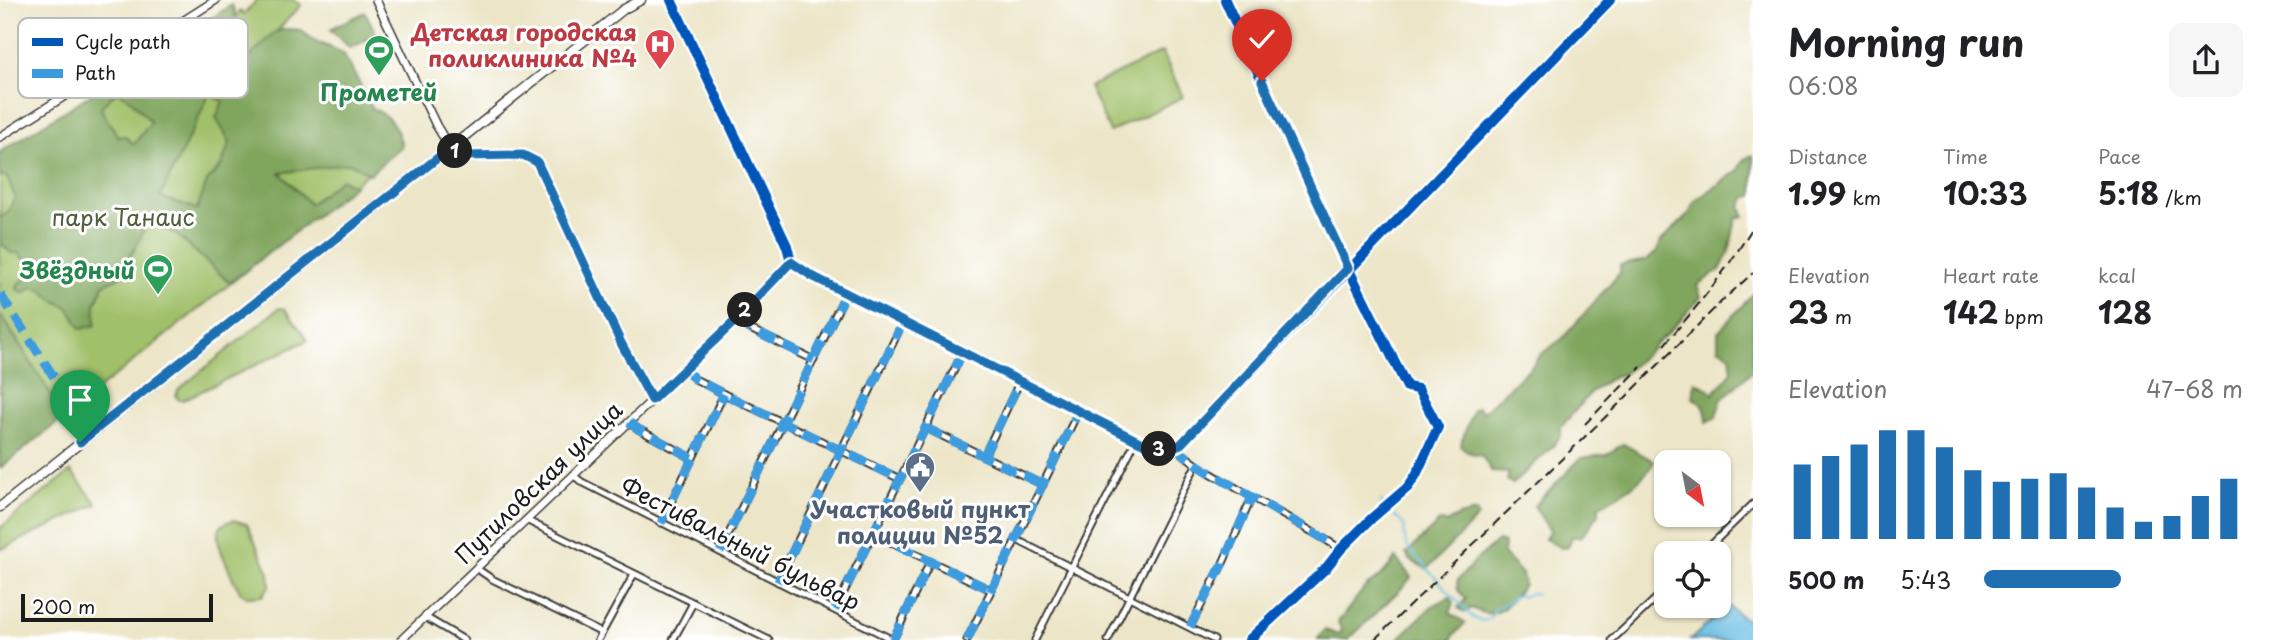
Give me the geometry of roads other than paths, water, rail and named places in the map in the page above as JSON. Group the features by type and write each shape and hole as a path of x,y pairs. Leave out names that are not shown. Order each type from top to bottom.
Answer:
{"main road":[{"path":"0,507 624,9 640,0"}],"street":[{"path":"188,18 216,0"},
{"path":"376,0 436,125 450,148 464,156 523,155 537,162 621,343 652,400"},
{"path":"671,0 787,246 791,262 812,276 1136,440 1153,448 1166,449 1181,444 1609,0"},
{"path":"1225,0 1348,268 1407,387 1418,389 1438,427 1408,487 1372,518 1326,568 1249,640"},
{"path":"0,137 61,98"},
{"name":"Путиловская улица","path":"401,640 737,319 791,262"},
{"path":"720,552 846,292"},
{"path":"737,319 747,328 814,360"},
{"path":"778,582 903,322"},
{"path":"835,610 962,352"},
{"path":"683,369 695,379 724,394 900,479"},
{"path":"984,456 1020,381"},
{"path":"661,523 724,394"},
{"path":"967,640 1079,410"},
{"path":"629,422 692,458"},
{"path":"926,428 1043,485"},
{"path":"1035,640 1136,440"},
{"path":"1175,446 1196,465 1297,521 1341,549"},
{"path":"1108,640 1196,465"},
{"name":"Фестивальный бульвар","path":"574,475 582,482 661,523 893,640"},
{"path":"1190,627 1252,498"},
{"path":"1715,541 1753,504"},
{"path":"526,520 769,640"},
{"path":"873,534 990,590"},
{"path":"1017,540 1214,640"},
{"path":"893,640 930,562"},
{"path":"477,568 492,579 602,633"},
{"path":"598,640 634,574"},
{"path":"1612,640 1654,600"},
{"path":"673,640 693,603"},
{"path":"425,617 464,640"},
{"path":"747,640 751,632"}],"water":[{"path":"1731,608 1753,625 1753,640 1690,640 1715,618 1731,618"}],"waterway":[{"path":"1381,501 1404,525 1408,548 1472,617 1487,620 1496,608 1518,595 1536,595"}],"railway":[{"path":"1664,345 1711,288 1753,227"},
{"path":"1374,640 1753,273"},
{"path":"1585,424 1641,367"}],"place":[{"name":"Детская городская поликлиника №4","path":"660,71"},
{"name":"Прометей","path":"379,77"},
{"name":"Звёздный","path":"158,296"},
{"name":"Участковый пункт полиции №52","path":"920,494"}],"park label":[{"name":"парк Танаис","path":"123,216"}]}
